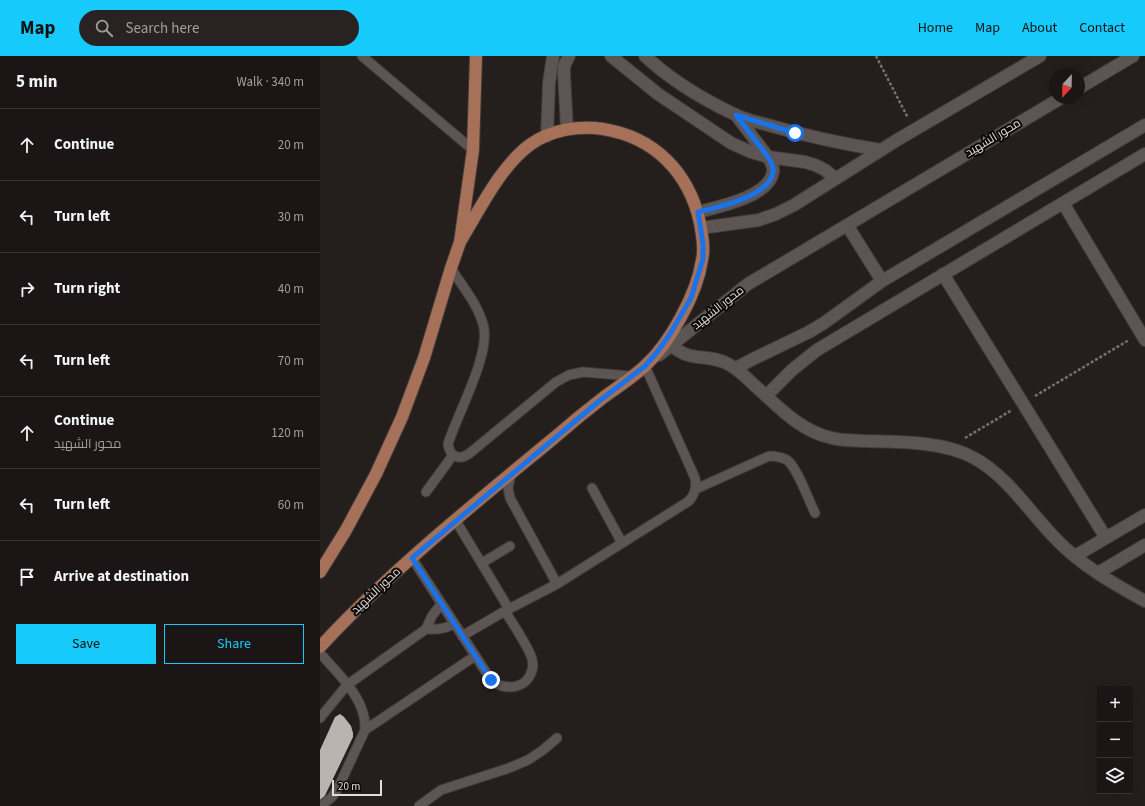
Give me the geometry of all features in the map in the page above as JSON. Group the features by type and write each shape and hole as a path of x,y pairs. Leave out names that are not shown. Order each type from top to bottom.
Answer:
{"main road":[{"path":"320,572 346,530 372,481 402,417 424,358 460,242 473,150 476,56"},
{"path":"460,242 501,176 510,164 532,143 567,129 596,128 615,131 634,137 651,147 667,159 680,174 690,191 698,212 703,244 703,259 691,298 670,334 645,366"},
{"name":"محور الشهيد","path":"320,647 347,618 412,558 511,473 645,366"}],"street":[{"path":"547,136 549,83 553,56"},
{"path":"567,129 564,66 569,56"},
{"path":"611,56 658,94 731,143 751,152 768,157 805,162 815,165 825,170 835,178"},
{"path":"645,56 662,71 691,90 736,115 795,133 832,142 881,150"},
{"path":"701,228 759,220 794,205 914,130 1040,56"},
{"path":"1085,84 1133,56"},
{"name":"محور الشهيد","path":"645,366 748,284 1051,104"},
{"path":"698,212 738,202 762,188 770,179 773,171 772,164 736,115"},
{"path":"736,368 814,329 882,281 1145,125"},
{"path":"766,396 792,370 817,350 1145,154"},
{"path":"1063,203 1143,337"},
{"path":"847,225 882,281"},
{"path":"943,274 1106,538"},
{"path":"671,345 678,352 690,357 717,360 736,368 796,422 814,432 833,439 931,444 949,448 974,458 996,473 1055,538 1075,556 1098,573 1145,601"},
{"path":"1075,556 1145,515"},
{"path":"1098,573 1145,545"}],"lane":[{"path":"362,56 473,150"},
{"path":"451,268 480,313 484,326 484,345 478,365 448,444 449,450 453,455 465,457 556,382 569,375 583,372 631,376"},
{"path":"462,636 507,610 557,584 689,501 694,494 696,489 695,478 645,366"},
{"path":"426,492 453,455"},
{"path":"696,489 769,456 779,456 788,461 795,469 815,513"},
{"path":"511,473 508,488 514,508 557,584"},
{"path":"592,488 622,543"},
{"path":"412,558 487,674 498,685 505,687 519,685 528,679 533,669 532,658 482,563 456,521"},
{"path":"482,563 510,546"},
{"path":"320,718 347,685 426,629 432,616 441,604"},
{"path":"426,629 448,628 454,624"},
{"path":"320,653 347,685 358,702 365,720 365,730 338,788 332,797 321,806"},
{"path":"365,730 475,656"},
{"path":"418,806 441,790 509,768 528,760 557,738"}],"path":[{"path":"876,56 914,130"},
{"path":"949,448 1023,404 1143,337"}],"building":[{"path":"340,714 351,726 353,737 320,806 320,750 335,717"}],"route":[{"path":"491,680 412,558 511,473 645,366 658,351 681,317 691,298 703,259 703,244 698,212 738,202 750,196 762,188 770,179 773,171 772,164 768,157 736,115 795,133"}]}
